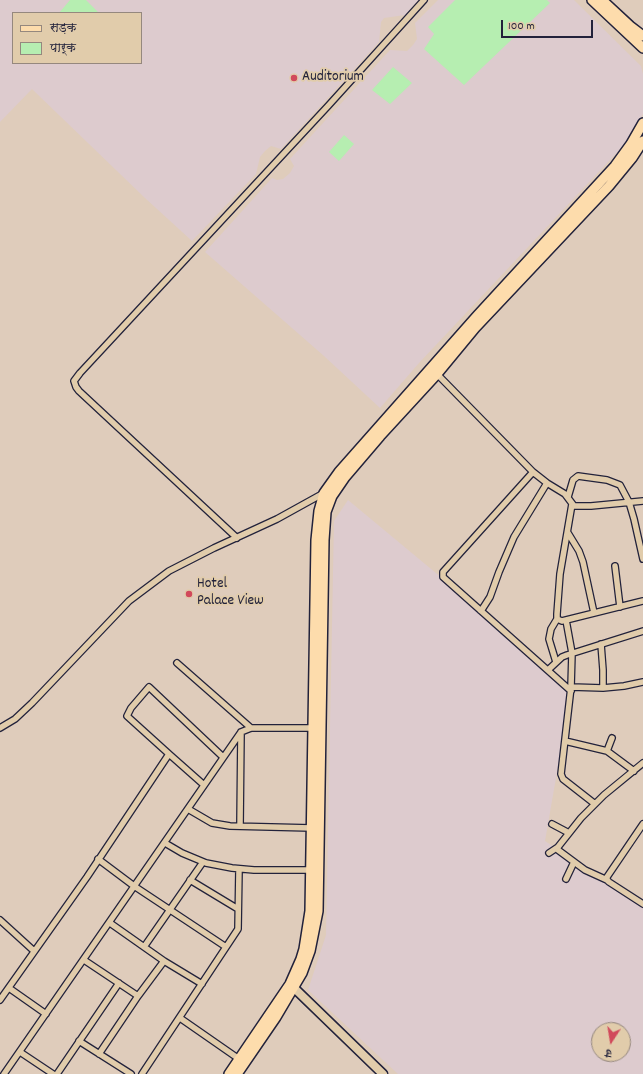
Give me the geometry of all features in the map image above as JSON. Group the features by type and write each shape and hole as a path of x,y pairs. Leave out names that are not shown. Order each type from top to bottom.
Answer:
{"main road":[{"path":"592,0 643,48"},
{"path":"602,0 643,36"},
{"path":"229,1074 292,986 304,949 310,911 316,540 318,511 324,493 339,472 477,316 615,166 631,144 643,123"},
{"path":"237,1074 307,961 318,911 324,553 326,512 332,496 345,477 380,436 437,374 475,328 609,186 632,158 643,141"}],"street":[{"path":"237,538 79,391 74,381 424,0"},
{"path":"437,374 533,472 546,483 568,497 572,504 577,507 643,501"},
{"path":"533,472 443,572 444,579 571,689 624,686 643,682"},
{"path":"568,497 573,480 578,476 607,480 620,485 629,502 643,559"},
{"path":"481,611 490,597 514,537 546,483"},
{"path":"0,728 15,719 32,703 129,601 168,571 277,520 324,493"},
{"path":"556,662 549,639 551,629 557,619 556,614 560,574 572,504"},
{"path":"568,533 576,545 582,562 594,613"},
{"path":"615,566 620,607"},
{"path":"557,619 562,621 643,601"},
{"path":"566,620 572,653 571,689 562,776 595,804"},
{"path":"548,670 562,657 643,631"},
{"path":"601,644 603,688"},
{"path":"177,663 251,728"},
{"path":"204,785 127,716 131,708 149,687 223,757"},
{"path":"4,1074 241,732 251,728 313,728"},
{"path":"240,826 241,732"},
{"path":"607,751 612,738"},
{"path":"565,741 607,751 634,770"},
{"path":"0,1000 169,754"},
{"path":"549,853 558,847 604,795 643,762"},
{"path":"188,809 212,823 230,826 312,828"},
{"path":"552,824 569,833"},
{"path":"607,880 609,874 643,824"},
{"path":"165,843 182,853 203,862 239,869 311,870"},
{"path":"558,847 558,850 589,873 607,880 643,904"},
{"path":"98,859 134,886 226,947"},
{"path":"144,946 203,862"},
{"path":"566,879 574,862"},
{"path":"142,1074 238,929 239,869"},
{"path":"190,880 238,909"},
{"path":"0,920 34,952"},
{"path":"110,922 164,961 202,984"},
{"path":"84,960 138,996"},
{"path":"100,1054 138,996 164,961"},
{"path":"57,1074 119,983"},
{"path":"292,986 383,1074"},
{"path":"9,988 46,1014"},
{"path":"180,1018 239,1059"},
{"path":"80,1041 131,1074"},
{"path":"20,1052 53,1074"}],"shaded area":[{"path":"0,0 418,0 405,15 384,18 381,22 379,42 281,149 271,146 265,151 260,157 256,174 192,241 32,89 0,122"},
{"path":"438,0 574,0 641,66 643,74 643,114 624,145 419,363 380,408 324,356 205,252 272,178 277,180 283,179 290,173 294,166 290,159 390,50 407,51 413,45 417,39 415,23"},
{"path":"348,500 572,686 545,841 643,906 643,1074 398,1074 308,990 326,935 334,521"}],"green space":[{"path":"70,0 86,0 98,12 60,12"},
{"path":"455,0 547,0 550,3 464,85 424,49 434,34 428,27"},
{"path":"393,67 412,83 390,104 372,90"},
{"path":"344,135 354,144 339,161 329,152"}],"place":[{"name":"Auditorium","path":"294,78"},
{"name":"Hotel Palace View","path":"189,594"}]}
